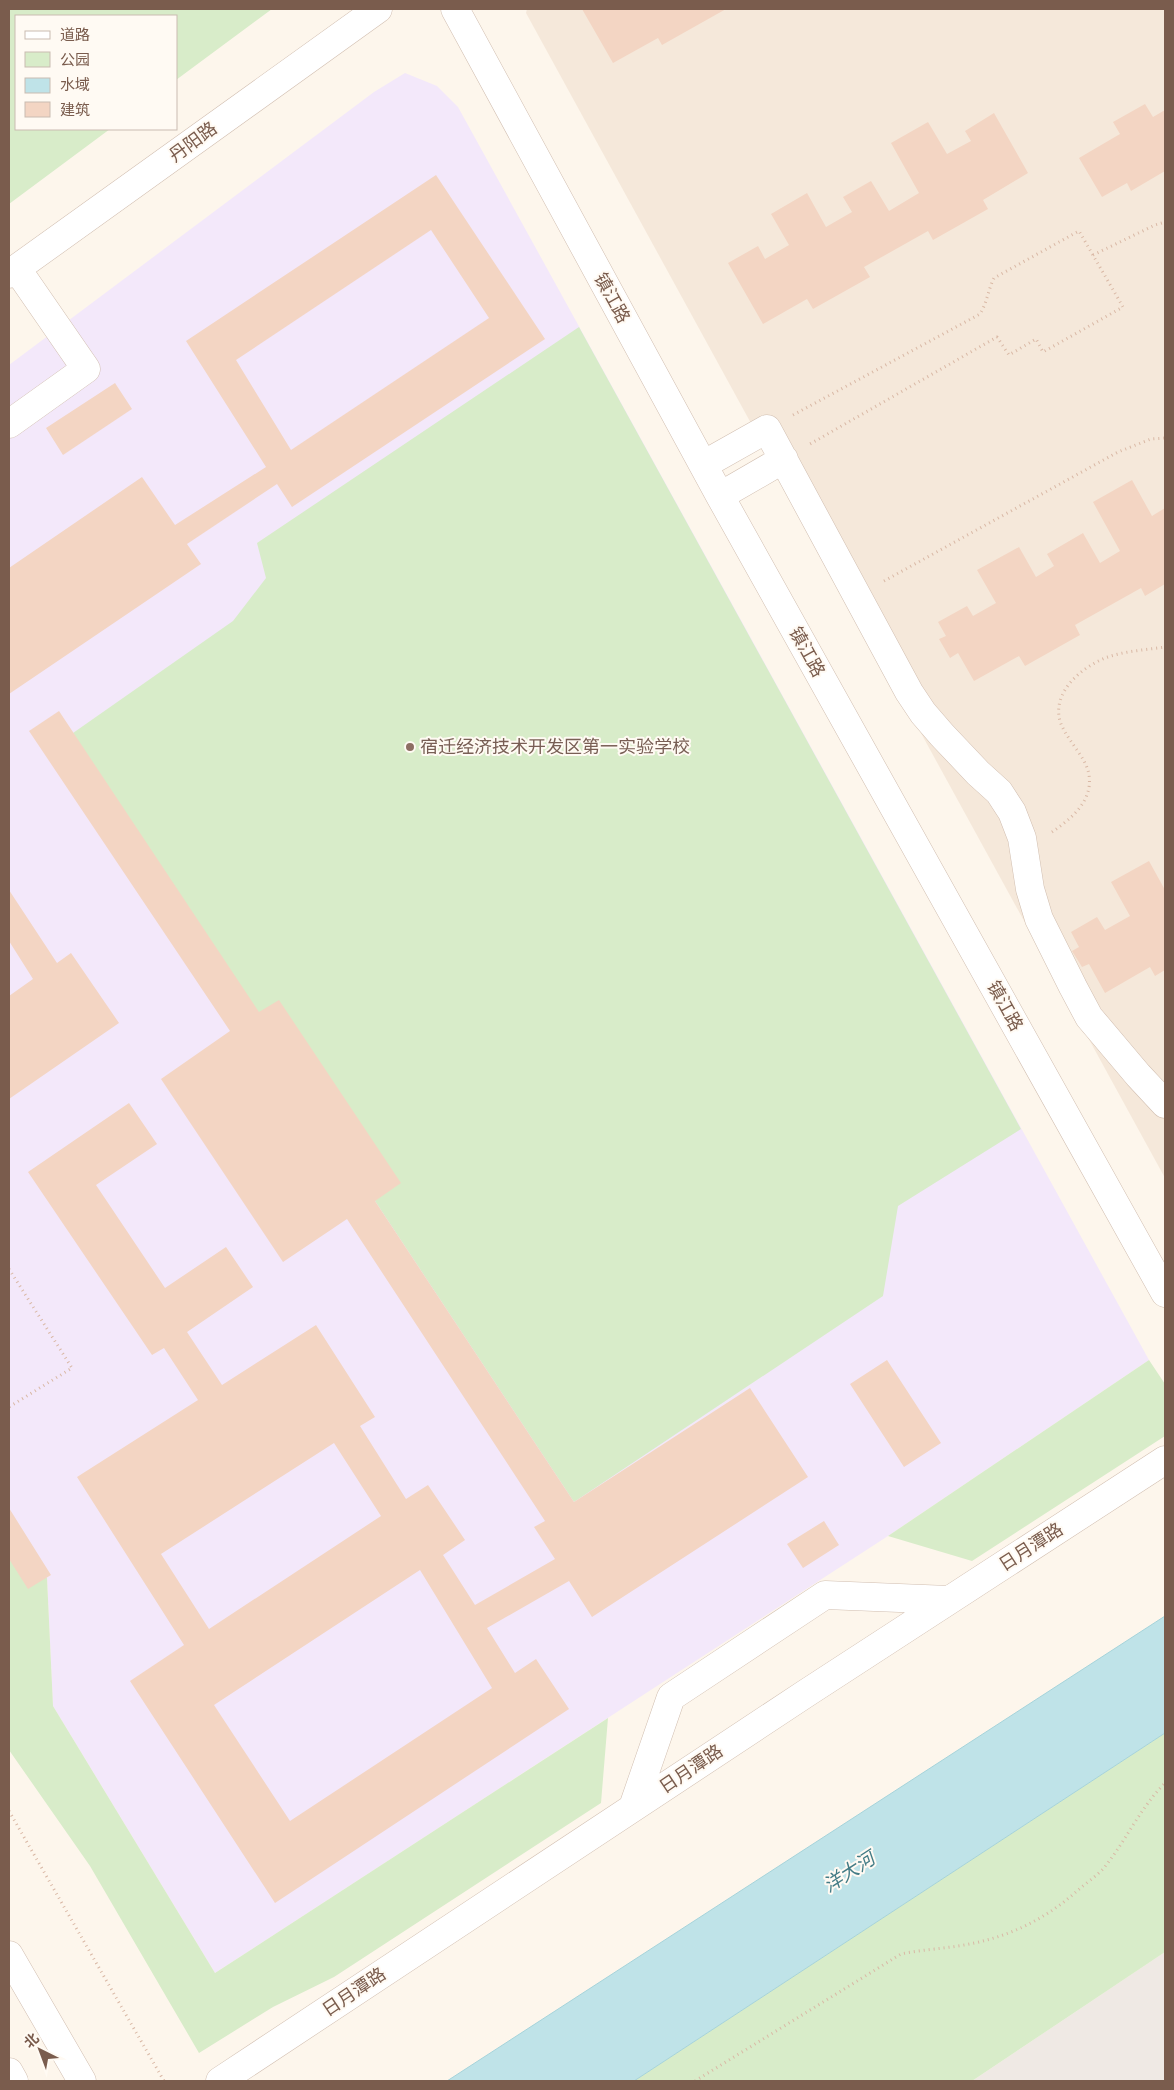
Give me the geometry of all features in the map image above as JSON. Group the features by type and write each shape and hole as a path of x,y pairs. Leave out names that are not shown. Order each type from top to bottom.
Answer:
{"street":[{"name":"丹阳路","path":"13,272 378,9"},
{"name":"镇江路","path":"455,9 720,496 1165,1293"},
{"path":"9,424 86,369 13,272"},
{"path":"703,465 767,429 889,656 923,713 978,773 999,792 1008,805 1022,838 1030,889 1039,919 1085,1009 1109,1042 1165,1104"},
{"path":"720,496 784,459"},
{"name":"日月潭路","path":"220,2081 633,1807 1165,1460"},
{"path":"633,1807 671,1697 825,1595 949,1600"},
{"path":"9,1956 82,2081"},
{"path":"9,2072 14,2081"}],"path":[{"path":"1093,255 1165,222"},
{"path":"767,429 980,314 986,305 987,292 994,278 1079,230 1123,307 1043,352 1036,340 1008,355 997,337 784,459"},
{"path":"858,596 1118,452 1151,439 1165,438"},
{"path":"1024,850 1069,820 1079,810 1087,794 1089,775 1082,760 1068,739 1060,719 1059,703 1065,688 1079,674 1104,659 1125,653 1165,647"},
{"path":"9,1269 72,1368 9,1407"},
{"path":"695,2081 901,1954 927,1948 956,1946 1008,1934 1056,1910 1101,1871 1121,1846 1150,1798 1165,1783"},
{"path":"9,1811 164,2081"}],"shaded area":[{"path":"527,9 1165,9 1165,1178 526,13"},
{"name":"宿迁经济技术开发区第一实验学校","path":"405,73 437,86 458,107 1149,1360 888,1536 215,1973 53,1706 47,1578 9,1517 9,365 374,92"},
{"path":"1165,1952 1165,2081 972,2081"}],"green space":[{"path":"9,9 272,9 178,79 178,15 15,15 15,130 109,130 9,204"},
{"path":"579,327 1021,1129 898,1206 883,1296 574,1502 375,1201 73,733 233,621 266,578 257,543"},
{"path":"1149,1360 1165,1384 1165,1436 972,1561 888,1536"},
{"path":"24,1542 47,1578 53,1706 215,1973 608,1718 601,1803 334,1977 273,2007 199,2053 90,1866 9,1750 9,1553"},
{"path":"1165,1733 1165,1952 972,2081 634,2081"}],"water":[{"name":"洋大河","path":"1165,1616 1165,1733 634,2081 447,2081"}],"building":[{"path":"582,9 726,9 662,45 658,38 613,63"},
{"path":"1145,104 1153,117 1165,110 1165,171 1131,191 1127,183 1102,197 1079,158 1120,134 1113,122"},
{"path":"994,113 1028,173 983,200 988,209 933,240 928,231 864,267 870,277 813,309 807,299 763,324 728,263 758,246 765,259 789,245 771,214 807,193 826,227 852,212 843,197 871,181 889,211 919,193 891,143 928,122 947,154 971,141 965,131"},
{"path":"436,175 545,339 292,507 277,484 187,544 201,564 9,694 9,568 142,477 175,525 266,467 186,341","holes":["431,230 489,318 291,450 236,360"]},
{"path":"115,383 132,409 63,455 46,428"},
{"path":"1132,480 1152,516 1165,508 1165,584 1145,596 1141,588 1075,625 1080,635 1025,666 1019,656 974,681 958,653 950,658 939,639 946,636 938,622 967,606 973,616 996,603 977,570 1019,547 1036,577 1054,566 1047,554 1083,533 1100,563 1120,551 1093,502"},
{"path":"59,711 259,1012 279,1000 401,1183 375,1201 574,1502 750,1388 808,1477 592,1617 569,1581 487,1628 515,1673 536,1659 569,1709 275,1903 130,1681 184,1645 77,1477 198,1400 164,1348 152,1355 28,1172 129,1103 157,1144 96,1185 165,1288 226,1247 253,1287 187,1332 222,1385 316,1325 375,1417 360,1426 406,1499 428,1485 465,1540 443,1555 475,1605 555,1559 534,1527 545,1521 347,1219 283,1262 161,1079 230,1031 29,731","holes":["334,1443 381,1516 209,1629 161,1554","420,1570 492,1688 290,1821 214,1705"]},
{"path":"1149,861 1165,890 1165,970 1155,976 1150,967 1105,993 1089,964 1082,967 1072,951 1079,947 1071,932 1097,917 1105,930 1130,916 1111,882"},
{"path":"9,890 57,963 71,953 119,1023 9,1099 9,996 33,979 9,941"},
{"path":"887,1360 941,1443 904,1467 850,1384"},
{"path":"9,1508 51,1575 28,1589 9,1559"},
{"path":"824,1521 839,1545 803,1568 787,1544"}],"place":[{"name":"宿迁经济技术开发区第一实验学校","path":"410,747"}]}
